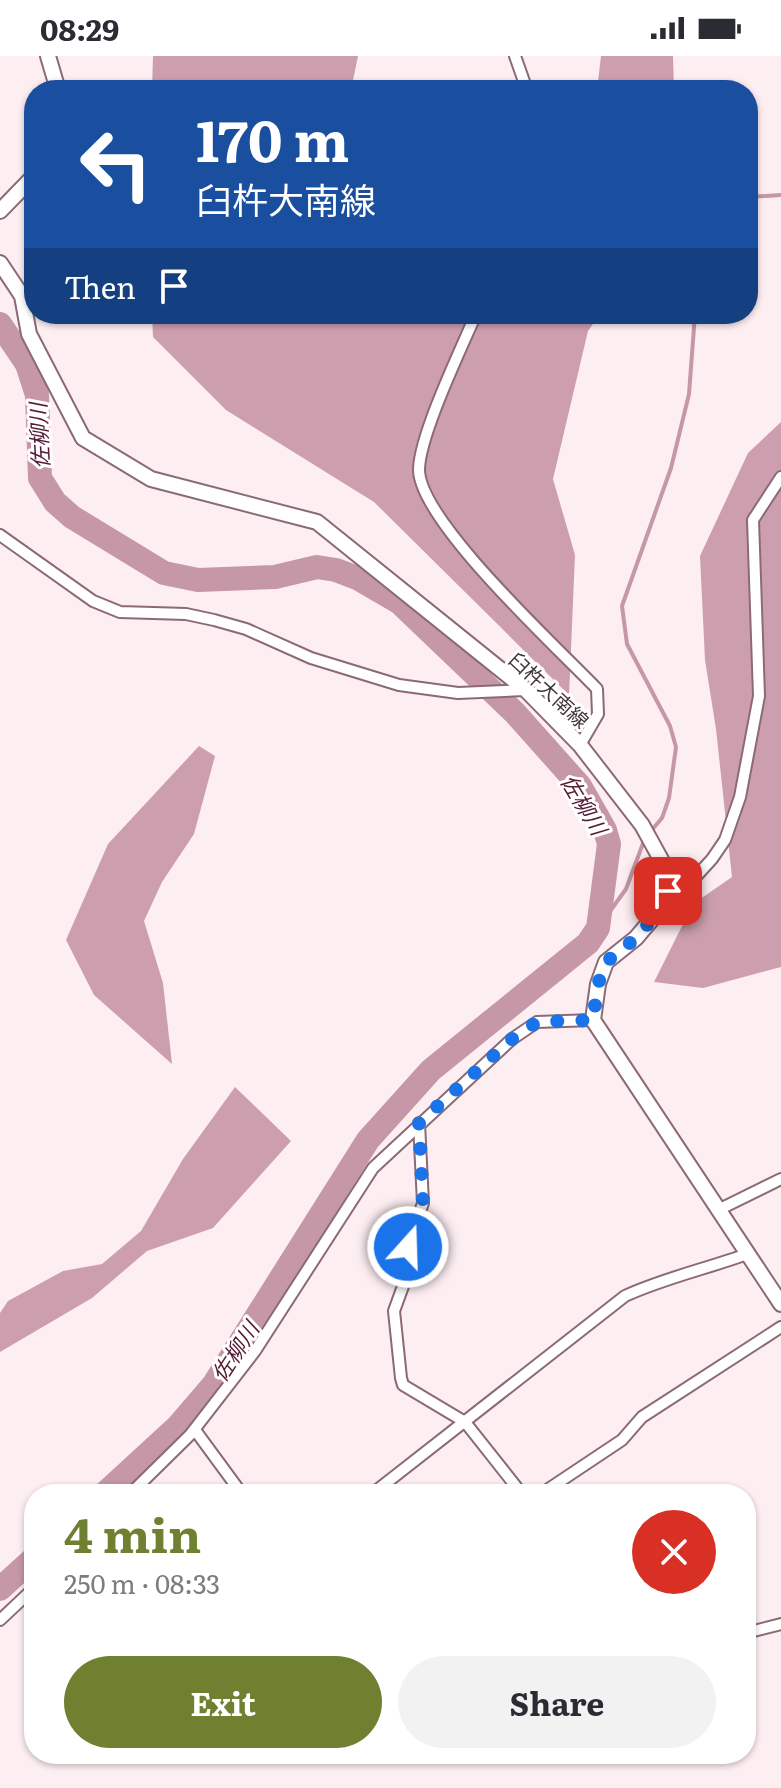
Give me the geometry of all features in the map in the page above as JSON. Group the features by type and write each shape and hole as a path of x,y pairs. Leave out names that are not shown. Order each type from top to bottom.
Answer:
{"main road":[{"path":"48,56 55,80"},
{"path":"0,211 24,186"},
{"name":"臼杵大南線","path":"0,263 22,296 24,307"},
{"name":"臼杵大南線","path":"27,324 29,334 83,438 151,479 317,522 526,690 580,745 642,825 670,876 668,891"},
{"path":"668,891 658,912 636,938 606,962 598,984 593,1020 781,1304"}],"street":[{"path":"515,56 523,80"},
{"path":"472,324 442,397 419,470 433,511 548,644 597,689 598,714 580,745"},
{"path":"668,891 691,882 712,859 725,840 740,797 759,696 753,520 781,477"},
{"path":"0,535 93,601 120,612 186,614 214,620 246,629 311,658 399,685 458,693 526,690"},
{"path":"140,1484 195,1430 255,1351 373,1168 512,1039 537,1022 593,1020"},
{"path":"419,1123 423,1203 408,1247 411,1258 394,1311 401,1378 403,1385 465,1422 514,1484"},
{"path":"718,1210 781,1179"},
{"path":"385,1484 625,1296 649,1285 700,1272 747,1254"},
{"path":"556,1484 622,1440 642,1417 781,1327"},
{"path":"195,1430 235,1484"},
{"path":"0,1620 24,1597"},
{"path":"756,1630 781,1624"}],"shaded area":[{"path":"153,56 358,56 353,80 152,80"},
{"path":"601,56 673,56 674,80 598,80"},
{"path":"152,324 593,324 588,331 553,479 575,555 569,695 374,502 226,410 153,337"},
{"path":"781,422 781,967 703,988 654,982 693,904 732,877 705,660 700,556 748,453"},
{"path":"199,746 215,756 194,834 162,882 144,921 163,983 172,1064 94,995 66,940 108,844"},
{"path":"235,1087 291,1141 213,1228 147,1251 92,1298 0,1352 0,1313 8,1301 63,1271 102,1264 141,1231 183,1159"}],"waterway":[{"path":"758,196 781,195"},
{"name":"佐柳川","path":"0,324 27,364 37,395 40,478 55,502 72,517 164,573 198,580 275,577 317,567 357,578 400,603 515,713 580,786 605,830 609,844 598,928 588,943 431,1070 368,1140 214,1384 178,1426 115,1484"},
{"path":"651,831 662,818 669,798 676,747 670,726 627,644 622,606 671,468 689,394 694,324"},
{"path":"598,928 626,889 645,838"},
{"name":"佐柳川","path":"0,1589 24,1567"}],"route":[{"path":"408,1247 420,1220 423,1203 419,1123 512,1039 537,1022 593,1020 598,984 606,962 636,938 658,912 668,891"}]}
